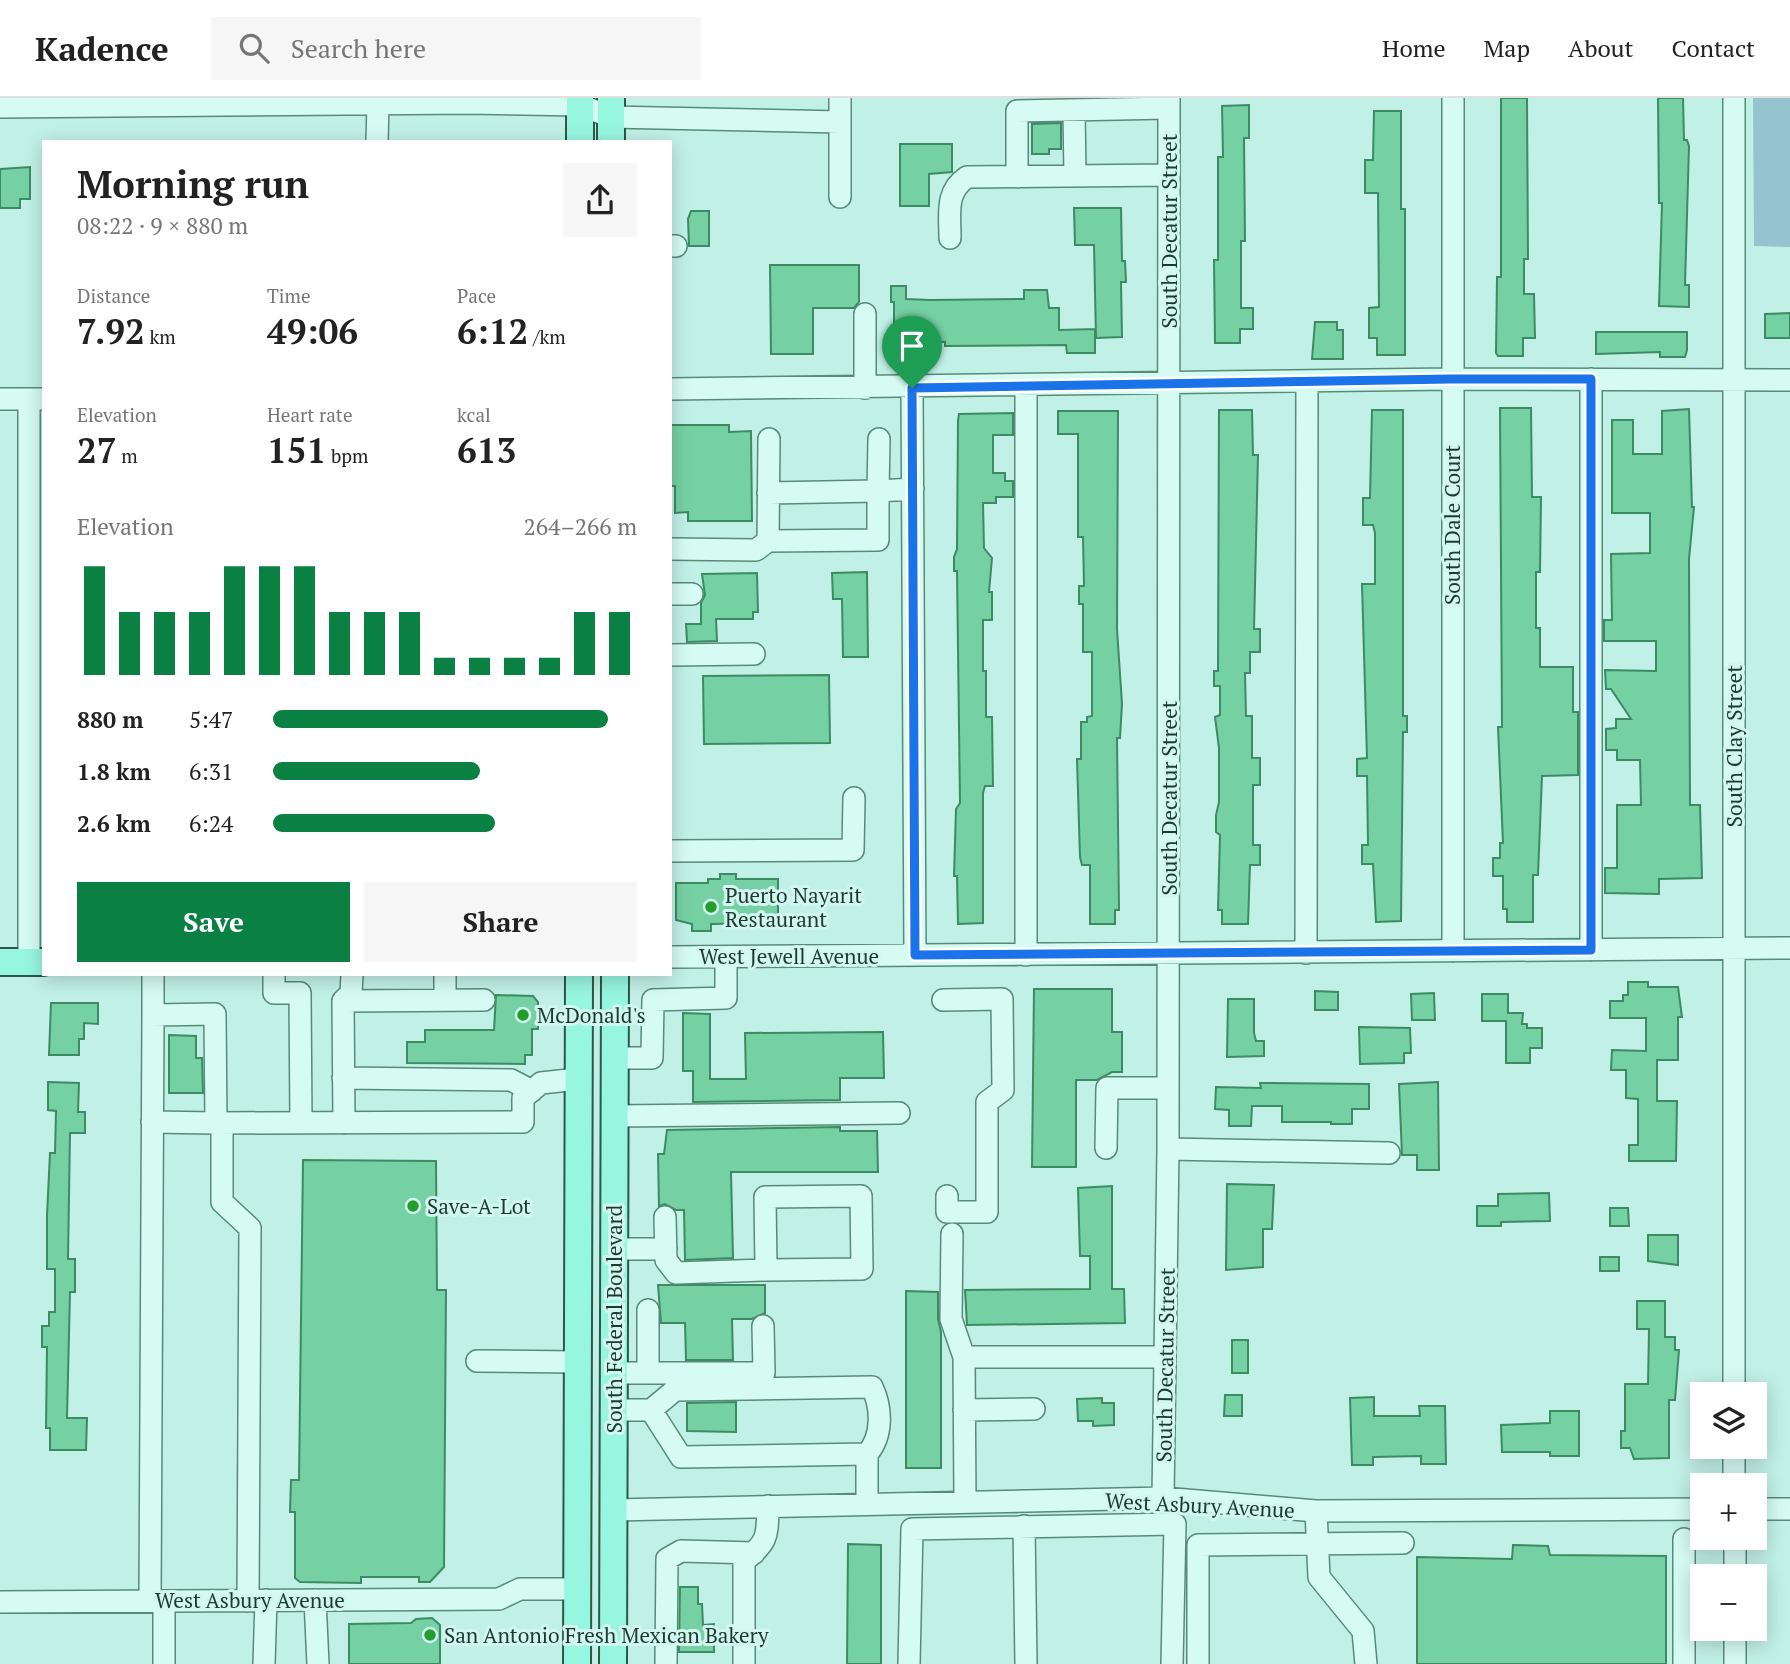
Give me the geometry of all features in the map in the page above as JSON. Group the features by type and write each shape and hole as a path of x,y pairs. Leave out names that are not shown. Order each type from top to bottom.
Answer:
{"main road":[{"path":"580,102 580,140"},
{"path":"0,962 36,962"},
{"name":"South Federal Boulevard","path":"577,1664 579,976"},
{"name":"South Federal Boulevard","path":"613,1664 615,976"}],"street":[{"path":"839,197 840,98"},
{"name":"South Dale Court","path":"1453,98 1451,379 1454,951"},
{"name":"South Clay Street","path":"1734,98 1734,1382"},
{"path":"0,107 317,101 378,104 469,100 580,102 611,119 840,122"},
{"path":"1017,177 1017,111 1169,103"},
{"name":"South Decatur Street","path":"1163,1498 1169,954 1169,103"},
{"path":"377,140 378,104"},
{"path":"1074,110 1075,176"},
{"path":"950,238 950,197 955,185 967,177 1169,175"},
{"path":"865,314 865,388"},
{"path":"672,389 1451,379 1790,380"},
{"path":"1591,379 1591,950"},
{"path":"1306,953 1307,381"},
{"path":"1026,386 1026,955"},
{"path":"912,388 915,955"},
{"path":"0,399 36,399 36,962"},
{"path":"768,541 769,439"},
{"path":"672,548 756,550 768,541 878,540 879,439"},
{"path":"768,494 913,489"},
{"path":"672,594 692,594"},
{"path":"672,655 754,654"},
{"path":"672,851 853,850 854,798"},
{"name":"West Jewell Avenue","path":"672,957 1790,948"},
{"path":"614,1058 652,1058 653,1000 726,998 726,957"},
{"path":"153,976 157,1601 164,1664"},
{"path":"274,976 274,993 300,993 300,1123"},
{"path":"344,1123 343,1001 351,993 352,976"},
{"path":"445,976 445,1000"},
{"path":"943,1000 1002,999 1003,1090 987,1102 987,1212 947,1212 947,1196"},
{"path":"343,1001 484,1000"},
{"path":"153,1015 215,1014 222,1202 250,1228 257,1600 264,1664"},
{"path":"343,1078 512,1080 532,1091"},
{"path":"152,1122 523,1122 523,1098 541,1083 578,1079"},
{"path":"1106,1148 1107,1088 1168,1088"},
{"path":"614,1116 899,1113"},
{"path":"1168,1149 1389,1153"},
{"path":"665,1217 666,1260 676,1273 862,1269 860,1196 765,1197 766,1270"},
{"path":"952,1234 951,1319 964,1357 965,1502"},
{"path":"614,1249 666,1249"},
{"path":"648,1310 648,1373"},
{"path":"614,1373 764,1373 764,1326"},
{"path":"964,1357 1166,1357"},
{"path":"477,1361 577,1362"},
{"path":"614,1410 651,1410 675,1390 872,1387 879,1401 879,1418 876,1444 867,1454 867,1503"},
{"path":"964,1410 1034,1409"},
{"path":"651,1410 681,1457 867,1454"},
{"name":"West Asbury Avenue","path":"614,1510 1163,1498 1316,1511 1690,1509"},
{"path":"744,1664 744,1561 763,1546 767,1537 768,1506"},
{"path":"1767,1509 1790,1509"},
{"path":"1316,1511 1319,1577 1363,1631 1366,1664"},
{"path":"909,1664 912,1529 1175,1524 1172,1664"},
{"path":"1024,1526 1026,1664"},
{"path":"1684,1539 1684,1664"},
{"path":"1198,1664 1198,1545 1404,1543"},
{"path":"666,1664 667,1559 681,1551 754,1553"},
{"name":"West Asbury Avenue","path":"0,1602 499,1599 520,1589 577,1590"},
{"path":"315,1600 318,1664"},
{"path":"1735,1641 1735,1664"}],"shaded area":[{"path":"1753,98 1790,98 1790,247 1754,246"}],"building":[{"path":"1501,98 1527,98 1528,259 1524,259 1524,294 1534,294 1535,338 1523,338 1523,356 1498,356 1496,353 1497,277 1501,277"},
{"path":"1658,98 1683,98 1684,140 1687,140 1689,146 1685,285 1689,285 1689,307 1659,306 1662,203 1659,203"},
{"path":"1249,105 1249,138 1244,138 1245,241 1241,241 1241,308 1253,308 1253,329 1240,329 1240,343 1215,343 1214,260 1218,260 1218,157 1223,157 1222,106"},
{"path":"1374,111 1401,111 1401,209 1405,209 1405,355 1377,355 1377,338 1369,338 1369,308 1379,307 1378,193 1365,193 1365,160 1373,160"},
{"path":"1061,123 1061,149 1049,149 1049,154 1032,154 1032,124"},
{"path":"900,144 952,144 952,172 929,174 929,206 900,206"},
{"path":"30,167 30,199 20,199 20,208 0,208 0,169"},
{"path":"1074,208 1121,208 1122,261 1125,261 1126,282 1121,282 1122,337 1096,338 1094,245 1075,245"},
{"path":"691,211 709,211 709,246 689,246 688,219"},
{"path":"770,265 859,265 859,302 854,308 813,308 813,354 771,354"},
{"path":"891,286 906,286 906,299 930,300 1024,299 1024,290 1047,290 1049,308 1059,308 1059,330 1095,329 1095,353 1067,353 1066,345 945,346 945,342 894,341 894,302 891,302"},
{"path":"1790,313 1790,338 1765,338 1765,314"},
{"path":"1315,322 1337,322 1337,330 1343,330 1343,359 1312,359"},
{"path":"1596,332 1687,332 1687,350 1685,357 1660,357 1660,352 1596,354"},
{"path":"1500,408 1531,408 1532,497 1541,497 1540,572 1536,572 1536,628 1540,628 1540,667 1573,667 1573,712 1578,712 1578,775 1542,776 1538,875 1533,875 1533,922 1507,922 1507,909 1503,909 1503,876 1493,876 1493,858 1500,858 1500,843 1503,843 1498,727 1502,727"},
{"path":"1689,409 1694,507 1689,559 1690,805 1700,805 1702,878 1659,879 1659,894 1605,893 1605,868 1617,868 1617,805 1641,805 1640,760 1617,760 1617,750 1606,750 1606,729 1616,728 1616,719 1631,719 1611,689 1606,689 1605,670 1656,671 1656,641 1604,641 1604,620 1612,620 1611,554 1650,553 1650,513 1612,513 1612,420 1633,420 1633,454 1662,454 1662,411"},
{"path":"1219,410 1252,410 1253,455 1258,455 1254,629 1260,629 1260,652 1250,652 1250,673 1245,673 1246,716 1252,716 1252,758 1260,758 1260,785 1253,785 1253,845 1260,845 1260,865 1250,865 1248,924 1222,924 1222,910 1218,910 1220,835 1216,832 1216,815 1219,802 1219,748 1215,717 1220,715 1220,686 1214,686 1214,671 1218,671"},
{"path":"1372,410 1403,410 1403,716 1407,716 1407,732 1403,732 1401,921 1376,922 1373,864 1362,864 1362,845 1368,845 1367,776 1357,776 1357,759 1367,758 1362,584 1375,584 1375,533 1373,525 1363,525 1363,498 1370,498"},
{"path":"1058,411 1118,411 1117,629 1122,704 1120,738 1117,738 1119,910 1115,910 1115,924 1090,924 1090,865 1082,865 1080,857 1077,759 1081,759 1081,722 1087,722 1087,717 1092,716 1092,652 1083,652 1083,604 1079,604 1079,586 1084,586 1083,537 1078,537 1078,434 1058,434"},
{"path":"1013,413 1013,435 993,435 993,473 1005,473 1005,481 1013,481 1013,497 996,497 996,503 983,503 984,548 992,558 989,592 992,592 992,620 983,620 983,671 986,671 986,717 992,717 993,786 985,786 983,793 983,923 958,924 957,876 954,876 956,809 960,803 957,571 954,571 954,557 957,549 958,420 959,414"},
{"path":"672,425 729,425 729,432 751,431 752,521 688,521 688,512 675,513 675,486 672,486"},
{"path":"867,572 868,657 843,657 842,599 833,599 832,573"},
{"path":"757,573 758,612 753,612 753,619 716,619 717,641 687,642 686,624 701,624 701,603 705,595 702,574"},
{"path":"829,675 830,743 704,744 703,676"},
{"path":"720,874 736,874 736,879 778,879 778,914 775,923 711,924 711,931 692,931 692,924 676,920 676,883 708,883 708,879 720,879"},
{"path":"1628,982 1648,982 1648,987 1678,987 1682,1017 1678,1017 1678,1060 1657,1060 1657,1101 1677,1101 1676,1161 1629,1161 1629,1145 1638,1145 1638,1099 1626,1098 1626,1070 1611,1070 1612,1050 1646,1051 1646,1018 1610,1018 1610,1001 1623,1001 1623,995 1628,995"},
{"path":"1034,989 1112,989 1112,1032 1122,1032 1122,1072 1112,1072 1097,1080 1076,1080 1076,1167 1032,1167"},
{"path":"1315,991 1338,992 1338,1010 1315,1010"},
{"path":"1434,993 1435,1020 1412,1020 1411,994"},
{"path":"1482,994 1508,994 1508,1013 1523,1013 1522,1024 1527,1024 1527,1028 1542,1028 1542,1048 1530,1048 1530,1063 1506,1063 1506,1021 1482,1021"},
{"path":"496,995 533,996 538,1002 538,1029 532,1029 532,1055 525,1055 525,1064 407,1063 407,1042 425,1042 425,1030 494,1030"},
{"path":"1228,999 1254,999 1254,1033 1256,1041 1264,1041 1264,1056 1227,1057"},
{"path":"51,1003 98,1003 98,1024 84,1023 84,1039 79,1039 79,1055 49,1055"},
{"path":"683,1013 710,1014 710,1079 746,1079 745,1033 883,1032 884,1078 840,1078 840,1100 693,1102 693,1071 683,1071"},
{"path":"1359,1027 1410,1028 1411,1053 1404,1053 1404,1063 1360,1064"},
{"path":"169,1035 196,1036 196,1058 202,1058 203,1093 169,1093"},
{"path":"48,1082 79,1083 78,1112 85,1112 85,1133 70,1133 68,1259 75,1259 75,1292 70,1292 67,1418 87,1418 86,1450 50,1450 50,1428 46,1428 47,1347 42,1347 42,1326 49,1326 49,1312 55,1312 55,1269 47,1269 47,1215 50,1153 55,1153 56,1111 48,1110"},
{"path":"1438,1082 1439,1170 1417,1170 1417,1155 1402,1155 1399,1084"},
{"path":"1260,1083 1369,1084 1369,1109 1352,1109 1352,1124 1331,1124 1282,1122 1282,1106 1252,1106 1251,1126 1229,1126 1229,1110 1215,1109 1216,1087 1261,1088"},
{"path":"840,1127 840,1131 877,1131 878,1172 731,1172 733,1258 685,1260 684,1210 676,1210 665,1204 659,1206 658,1154 664,1154 667,1130"},
{"path":"303,1160 436,1161 437,1290 446,1290 444,1567 430,1582 419,1582 419,1577 361,1577 361,1583 300,1582 295,1578 295,1512 290,1512 291,1480 299,1480"},
{"path":"1227,1184 1274,1185 1272,1229 1263,1229 1263,1267 1226,1270"},
{"path":"1112,1186 1112,1289 1124,1289 1125,1323 967,1325 965,1290 1090,1289 1090,1256 1080,1256 1078,1188"},
{"path":"1549,1193 1550,1221 1501,1222 1501,1226 1477,1226 1477,1206 1498,1206 1498,1194"},
{"path":"1610,1208 1628,1208 1629,1226 1610,1226"},
{"path":"1648,1235 1678,1235 1678,1265 1648,1261"},
{"path":"1600,1257 1619,1257 1619,1271 1600,1271"},
{"path":"658,1285 765,1285 765,1313 752,1319 732,1319 733,1360 686,1360 685,1323 661,1323"},
{"path":"906,1291 938,1292 941,1332 941,1468 906,1468"},
{"path":"1637,1301 1665,1301 1665,1337 1675,1337 1675,1350 1679,1350 1675,1400 1669,1400 1669,1458 1634,1459 1630,1448 1621,1448 1621,1431 1625,1431 1625,1384 1648,1384 1649,1329 1637,1329"},
{"path":"1232,1340 1248,1340 1248,1373 1232,1373"},
{"path":"1225,1395 1242,1395 1242,1416 1224,1416"},
{"path":"1374,1397 1374,1416 1420,1416 1419,1406 1445,1406 1446,1464 1421,1464 1421,1456 1373,1457 1373,1465 1352,1465 1350,1398"},
{"path":"1102,1398 1102,1403 1114,1403 1114,1425 1093,1426 1093,1421 1078,1421 1077,1399"},
{"path":"736,1402 736,1432 687,1431 687,1403"},
{"path":"1550,1411 1579,1411 1579,1456 1550,1456 1550,1452 1502,1452 1501,1425 1550,1423"},
{"path":"848,1544 881,1545 881,1664 847,1664"},
{"path":"1513,1545 1548,1546 1550,1555 1666,1556 1666,1664 1417,1664 1417,1557 1512,1559"},
{"path":"680,1587 698,1587 698,1604 702,1604 703,1625 714,1624 714,1652 679,1652"},
{"path":"432,1618 440,1625 440,1664 349,1664 349,1624 411,1623 416,1619"}],"place":[{"name":"Puerto Nayarit Restaurant","path":"711,907"},
{"name":"McDonald's","path":"523,1015"},
{"name":"Save-A-Lot","path":"413,1206"},
{"name":"San Antonio Fresh Mexican Bakery","path":"430,1635"}],"route":[{"path":"1591,379 1591,950 915,955 912,388 1591,379"}]}
